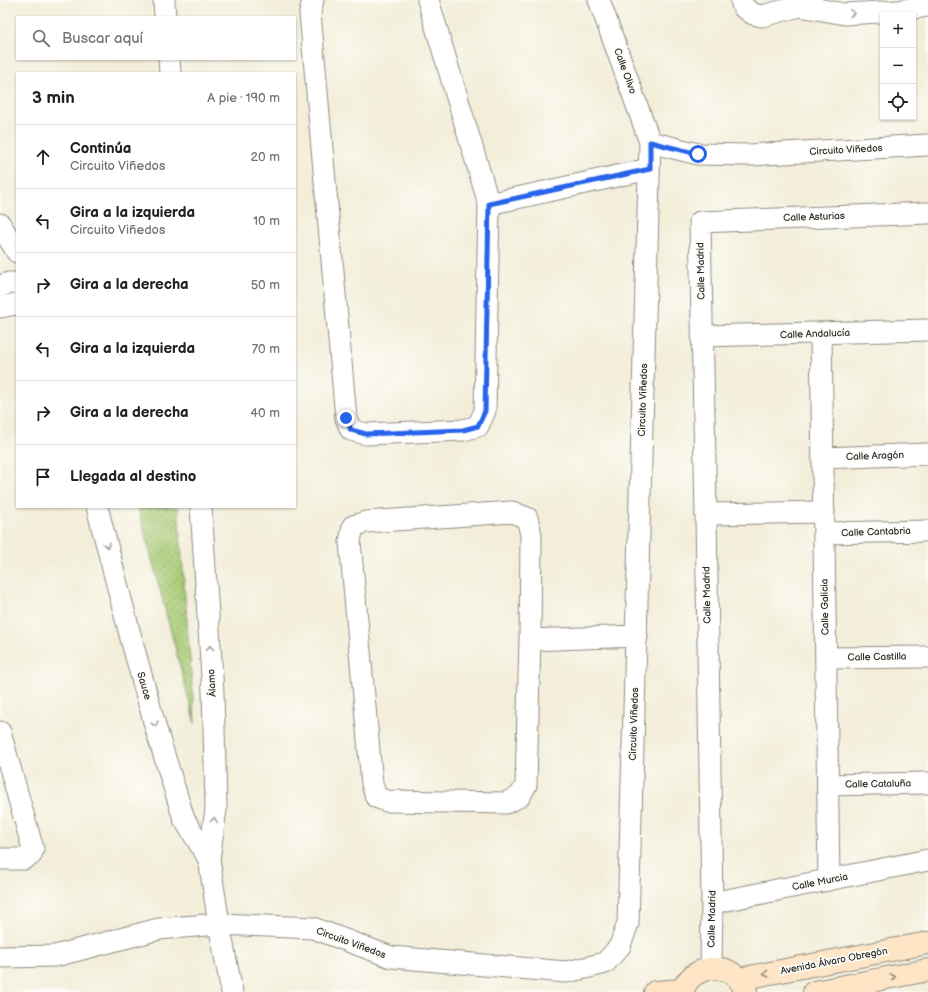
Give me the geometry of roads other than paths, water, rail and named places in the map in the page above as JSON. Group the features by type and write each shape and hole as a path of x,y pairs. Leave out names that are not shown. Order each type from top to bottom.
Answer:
{"street":[{"path":"164,0 165,16"},
{"path":"314,0 310,13 346,418 351,430 366,434 463,430 478,426 485,411 489,204 428,0"},
{"name":"Calle Olivo","path":"599,0 650,142"},
{"path":"741,0 743,7 753,14 762,16 807,3 845,14 897,11 928,6"},
{"path":"169,60 170,72"},
{"name":"Circuito Viñedos","path":"0,957 56,956 159,929 219,924 313,928 391,957 566,972 605,963 620,946 628,923 650,142 698,154 749,155 928,145"},
{"path":"489,204 650,169"},
{"name":"Calle Asturias","path":"700,222 928,213"},
{"name":"Calle Madrid","path":"700,222 712,903 711,968"},
{"path":"0,224 16,250"},
{"path":"0,286 16,283"},
{"path":"0,307 16,304"},
{"name":"Calle Andalucía","path":"702,336 928,330"},
{"name":"Calle Galicia","path":"821,334 829,880"},
{"name":"Calle Aragón","path":"823,458 928,454"},
{"name":"Sauce","path":"97,508 154,722 184,819 209,859"},
{"name":"Álamo","path":"201,508 213,692 216,809 209,859"},
{"path":"512,512 527,518 531,535 530,640 526,785 520,796 506,803 386,801 376,797 372,784 350,542 353,526 366,522 512,512"},
{"path":"706,514 824,512"},
{"name":"Calle Cantabria","path":"824,533 928,530"},
{"path":"530,640 637,636"},
{"name":"Calle Castilla","path":"826,658 928,657"},
{"path":"0,732 33,849 31,855 24,859 0,859"},
{"name":"Calle Cataluña","path":"828,785 928,783"},
{"path":"209,859 219,924 232,992"},
{"name":"Calle Murcia","path":"712,903 928,860"},
{"name":"Avenida Álvaro Obregón","path":"743,986 928,943"},
{"path":"655,992 683,991 685,984 696,973 711,968 727,970 743,986"},
{"path":"814,992 928,970"}]}
